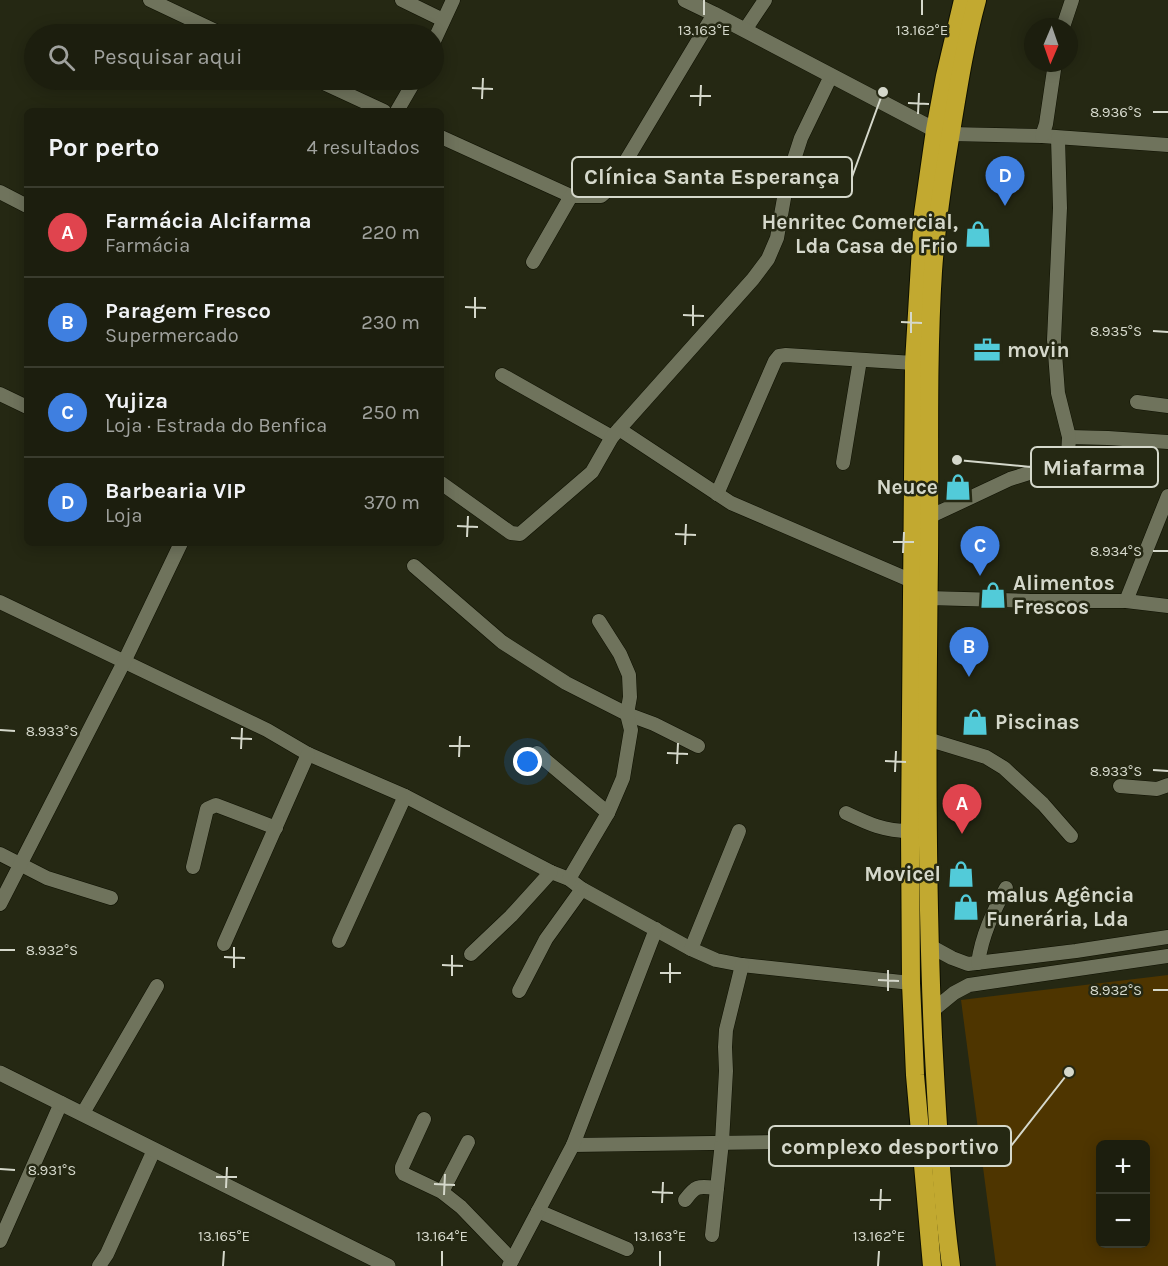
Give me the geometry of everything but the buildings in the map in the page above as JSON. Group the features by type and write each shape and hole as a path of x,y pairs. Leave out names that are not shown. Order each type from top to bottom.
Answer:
{"highway":[{"path":"951,1266 940,1169 927,842 929,384 933,268 940,200 945,76 963,0"},
{"path":"932,1266 915,1075 911,983 914,363 923,214 978,0"}],"main road":[{"path":"685,0 943,132"},
{"path":"0,1073 388,1266"}],"street":[{"path":"150,0 201,24"},
{"path":"402,0 443,20"},
{"path":"441,24 453,0"},
{"path":"745,30 765,0"},
{"path":"1066,18 1072,0"},
{"path":"444,138 571,196 601,196 609,189 714,14"},
{"path":"1042,136 1054,72"},
{"path":"444,485 512,533 519,534 592,472 615,433 753,279 768,259 777,238 787,181 801,138 831,76"},
{"path":"339,90 378,108"},
{"path":"399,108 409,90"},
{"path":"943,132 1168,145"},
{"path":"929,517 1010,479 1064,462 1068,456 1069,437 1058,393 1054,340 1060,208 1058,138"},
{"path":"0,192 24,204"},
{"path":"533,262 571,196"},
{"path":"717,494 779,356 914,363"},
{"path":"843,463 860,360"},
{"path":"502,375 615,433 731,503 912,581"},
{"path":"0,394 24,406"},
{"path":"1137,402 1168,406"},
{"path":"1069,437 1168,442"},
{"path":"1126,601 1168,497"},
{"path":"0,904 124,662 180,546"},
{"path":"414,566 502,642 566,683 698,746"},
{"path":"928,598 1126,601 1168,606"},
{"path":"0,602 267,730 308,754 405,796 551,872 569,879 582,889 691,949 716,960 741,965 911,983"},
{"path":"569,879 608,813 623,778 631,730 627,714 630,697 628,675 620,654 599,621"},
{"path":"927,739 986,757 1004,768 1042,804 1071,836"},
{"path":"537,753 608,813"},
{"path":"224,944 308,754"},
{"path":"1120,786 1157,789 1168,785"},
{"path":"339,941 405,796"},
{"path":"193,867 207,809 211,806 216,805 276,828"},
{"path":"846,813 872,825 894,831 910,831"},
{"path":"691,949 739,831"},
{"path":"0,854 47,878 111,898"},
{"path":"471,954 511,916 551,872"},
{"path":"978,963 987,927 1006,888"},
{"path":"519,991 546,939 582,889"},
{"path":"424,1119 402,1171 442,1192 461,1207 510,1263 573,1145 656,929"},
{"path":"930,946 968,964 1168,937"},
{"path":"932,1011 954,993 969,985 1168,956"},
{"path":"712,1235 722,1142 726,1030 741,965"},
{"path":"82,1113 157,986"},
{"path":"0,1241 61,1103"},
{"path":"573,1145 841,1141 921,1147"},
{"path":"442,1192 468,1142"},
{"path":"99,1266 107,1254 154,1150"},
{"path":"685,1200 694,1188 702,1186 717,1188"},
{"path":"538,1211 627,1249"}],"shaded area":[{"path":"1168,975 1168,1266 996,1266 961,1000"}],"place":[{"name":"Clínica Santa Esperança","path":"883,92"},
{"name":"Barbearia VIP","path":"1005,206"},
{"name":"Henritec Comercial, Lda Casa de Frio","path":"978,234"},
{"name":"movin","path":"987,350"},
{"name":"Miafarma","path":"957,460"},
{"name":"Neuce","path":"958,487"},
{"name":"Yujiza","path":"980,576"},
{"name":"Alimentos Frescos","path":"993,595"},
{"name":"Paragem Fresco","path":"969,677"},
{"name":"Piscinas","path":"975,722"},
{"name":"Farmácia Alcifarma","path":"962,834"},
{"name":"Movicel","path":"961,874"},
{"name":"malus Agência Funerária, Lda","path":"966,907"},
{"name":"complexo desportivo","path":"1069,1072"}]}
